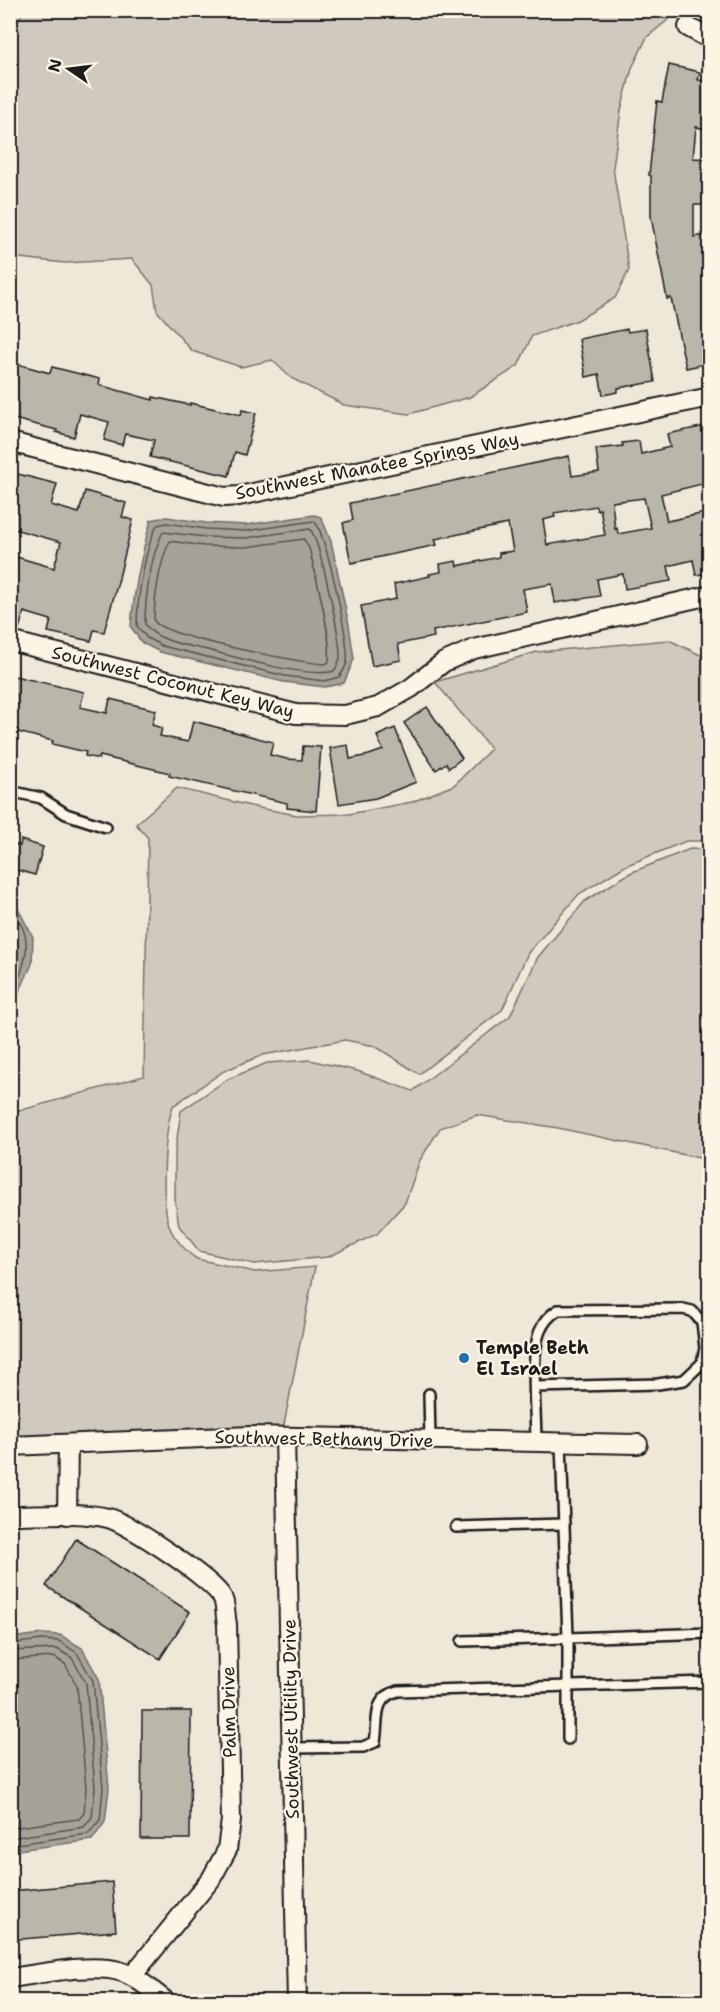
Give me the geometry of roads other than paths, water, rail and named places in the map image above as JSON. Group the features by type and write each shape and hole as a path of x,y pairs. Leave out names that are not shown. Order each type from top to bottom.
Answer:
{"street":[{"path":"688,27 710,39"},
{"name":"Southwest Manatee Springs Way","path":"10,442 224,496 239,496 710,397"},
{"name":"Southwest Coconut Key Way","path":"10,641 296,714 345,715 378,706 411,688 444,662 474,649 710,595"},
{"name":"Southwest Bethany Drive","path":"10,1446 251,1436 639,1444"},
{"name":"Southwest Utility Drive","path":"285,1437 297,2001"},
{"path":"67,1515 68,1444"},
{"name":"Palm Drive","path":"10,1515 109,1518 136,1532 209,1581 223,1598 226,1624 231,1820 227,1850 211,1879 132,1976"},
{"path":"10,1978 100,1968 132,1976 167,2001"}],"lane":[{"path":"10,791 41,798 66,814 106,827"},
{"path":"535,1387 658,1384 684,1380 702,1363 705,1348 702,1322 692,1311 683,1309 558,1310 548,1316 540,1331 535,1351 535,1387 536,1442"},
{"path":"429,1394 430,1440"},
{"path":"561,1443 568,1638 568,1739"},
{"path":"456,1527 564,1524"},
{"path":"462,1641 710,1633"},
{"path":"292,1748 363,1748 375,1742 379,1702 385,1694 398,1691 710,1682"}],"water":[{"path":"314,515 321,517 331,541 349,625 354,659 344,683 325,687 284,682 160,652 142,643 131,627 138,573 151,520 167,517 206,523 246,525"},
{"path":"11,905 17,907 33,937 32,964 11,1010"},
{"path":"42,1634 60,1635 82,1648 99,1679 109,1788 105,1822 92,1840 11,1851 11,1638"}],"place":[{"name":"Temple Beth El Israel","path":"464,1358"}]}
